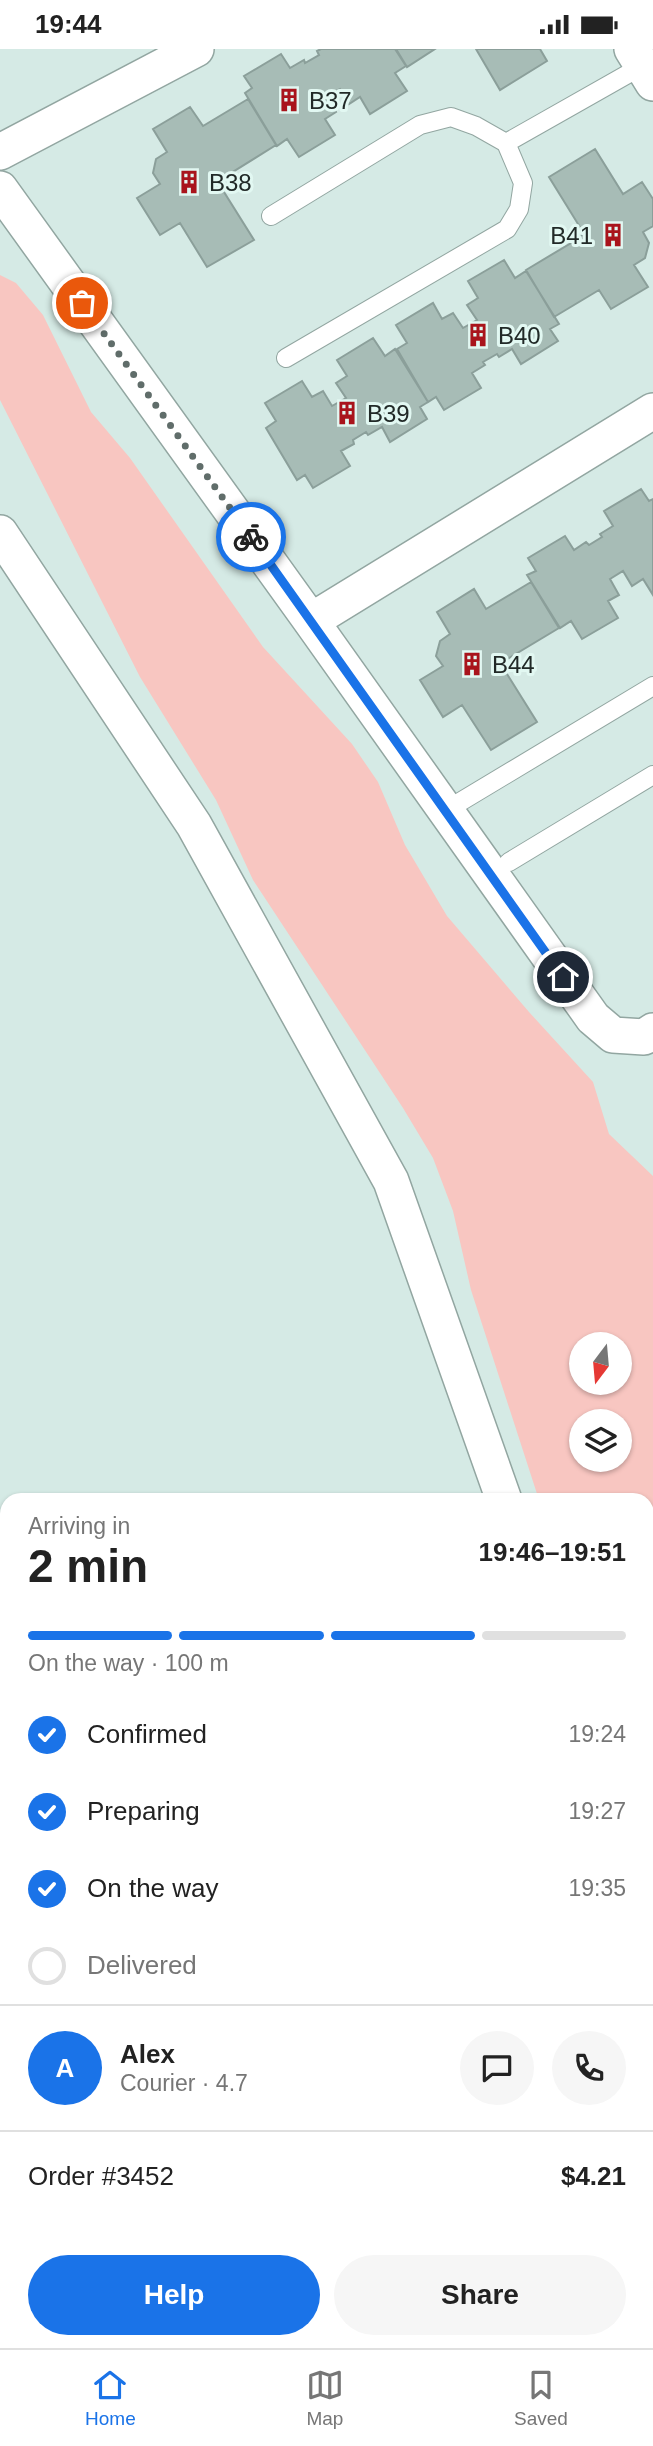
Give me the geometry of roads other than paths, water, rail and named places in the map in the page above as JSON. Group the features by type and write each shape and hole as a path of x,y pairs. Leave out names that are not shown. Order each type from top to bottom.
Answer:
{"street":[{"path":"0,152 196,49"},
{"path":"0,189 593,1018 614,1035 644,1037 653,1031"},
{"path":"311,621 653,411"},
{"path":"0,533 194,825 391,1181 502,1493"}],"lane":[{"path":"506,143 642,66"},
{"path":"271,216 420,125 452,117 476,126 506,143 523,183 519,209 507,229 286,358"},
{"path":"445,811 653,686"},
{"path":"509,862 653,775"}],"place":[{"name":"B37","path":"289,100"},
{"name":"B38","path":"189,182"},
{"name":"B41","path":"613,235"},
{"name":"B40","path":"478,335"},
{"name":"B39","path":"347,413"},
{"name":"B44","path":"472,664"}]}
